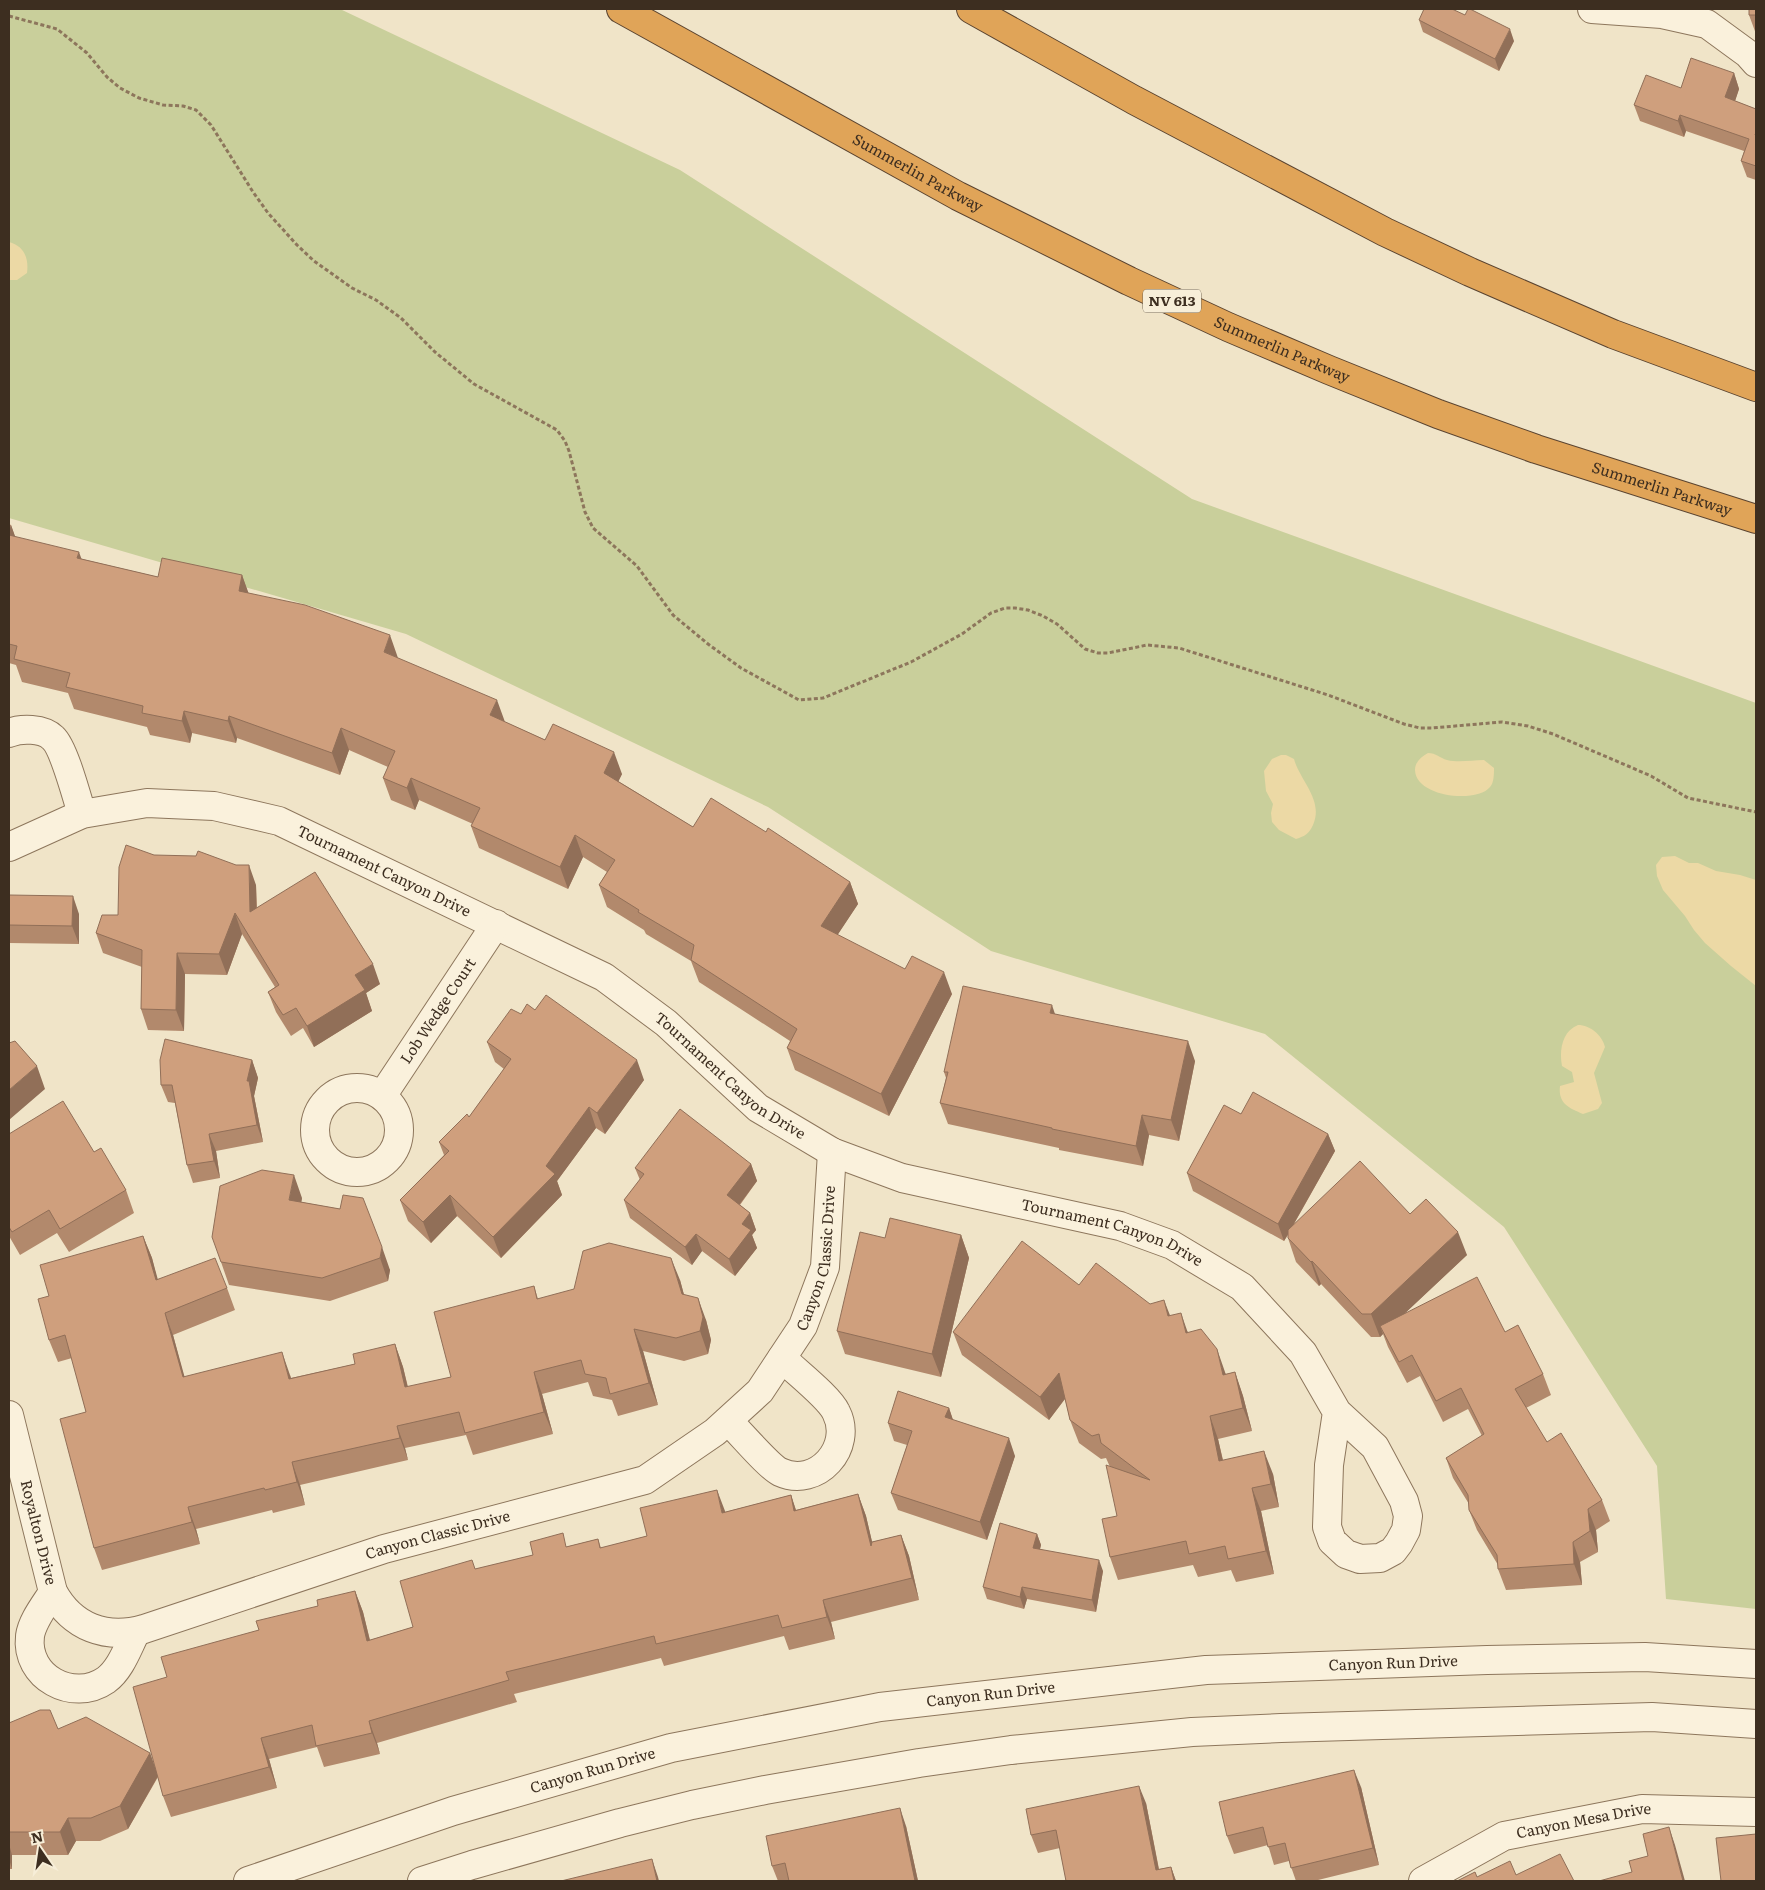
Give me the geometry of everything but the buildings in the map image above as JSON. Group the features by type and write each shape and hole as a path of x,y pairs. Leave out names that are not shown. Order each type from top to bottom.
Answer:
{"highway":[{"name":"Summerlin Parkway","path":"621,9 958,196 1129,282 1228,327 1447,417 1536,449 1756,519"},
{"path":"972,9 1134,100 1385,232 1470,272 1613,334 1756,387"}],"street":[{"path":"1592,9 1662,14 1706,24 1748,54 1756,63"},
{"path":"9,732 40,731 54,738 64,760 82,814"},
{"name":"Tournament Canyon Drive","path":"9,847 82,814 148,804 214,806 279,821 604,977 666,1023 758,1108 832,1152 902,1178 1120,1226 1172,1245 1242,1287 1303,1352 1337,1412 1375,1447 1406,1506 1408,1521 1405,1535 1393,1551 1380,1558 1360,1559 1346,1554 1332,1541 1327,1527 1329,1465 1337,1412"},
{"name":"Lob Wedge Court","path":"382,1096 496,924"},
{"name":"Canyon Classic Drive","path":"88,1627 112,1634 136,1632 384,1549 645,1480 716,1432 760,1391 803,1326 824,1268 832,1152"},
{"path":"728,1421 775,1469 784,1473 795,1475 810,1474 824,1467 831,1460 837,1451 841,1437 841,1427 837,1412 827,1400 782,1358"},
{"name":"Royalton Drive","path":"9,1414 52,1592 67,1612 88,1627"},
{"name":"Royalton Drive","path":"52,1592 32,1629 30,1640 31,1652 38,1668 55,1683 76,1689 88,1688 104,1681 116,1669 136,1632"},
{"name":"Canyon Run Drive","path":"248,1881 453,1811 671,1748 880,1707 1206,1670 1487,1660 1645,1657 1756,1664"},
{"path":"422,1881 601,1828 692,1805 919,1763 1020,1749 1192,1732 1290,1727 1652,1717 1756,1724"},
{"name":"Canyon Mesa Drive","path":"1423,1881 1504,1836 1642,1809 1756,1812"}],"path":[{"path":"9,16 57,29 86,53 107,77 120,88 139,98 163,106 183,106 196,110 203,116 220,138 268,213 297,245 352,288 376,300 401,318 435,352 474,384 557,430 565,441 585,512 593,528 637,566 673,615 741,668 799,700 823,698 911,662 962,634 991,613 1005,608 1015,608 1028,610 1043,616 1057,624 1085,649 1098,653 1108,653 1148,645 1179,648 1200,653 1230,666 1328,695 1404,724 1420,728 1502,722 1528,726 1651,776 1688,798 1756,812"}],"green space":[{"path":"9,9 340,9 680,170 1192,499 1756,703 1756,1609 1666,1599 1657,1466 1504,1227 1265,1034 991,951 768,807 406,634 9,518"}],"sand":[{"path":"9,242 22,250 27,262 27,273 17,280 9,280"},
{"path":"1428,753 1452,761 1484,760 1494,768 1494,778 1490,787 1483,792 1461,796 1436,792 1425,787 1418,779 1415,770 1419,760"},
{"path":"1281,755 1294,759 1316,807 1316,816 1310,831 1296,839 1279,830 1272,822 1273,804 1266,791 1264,771 1272,759"},
{"path":"1675,856 1689,863 1698,863 1716,871 1756,880 1756,986 1705,943 1663,890 1657,876 1656,865 1662,857"},
{"path":"1578,1025 1587,1027 1595,1032 1601,1038 1605,1047 1594,1073 1602,1103 1598,1109 1583,1114 1565,1104 1562,1101 1560,1092 1560,1086 1574,1082 1572,1072 1562,1066 1561,1054 1565,1037 1568,1032"}]}
